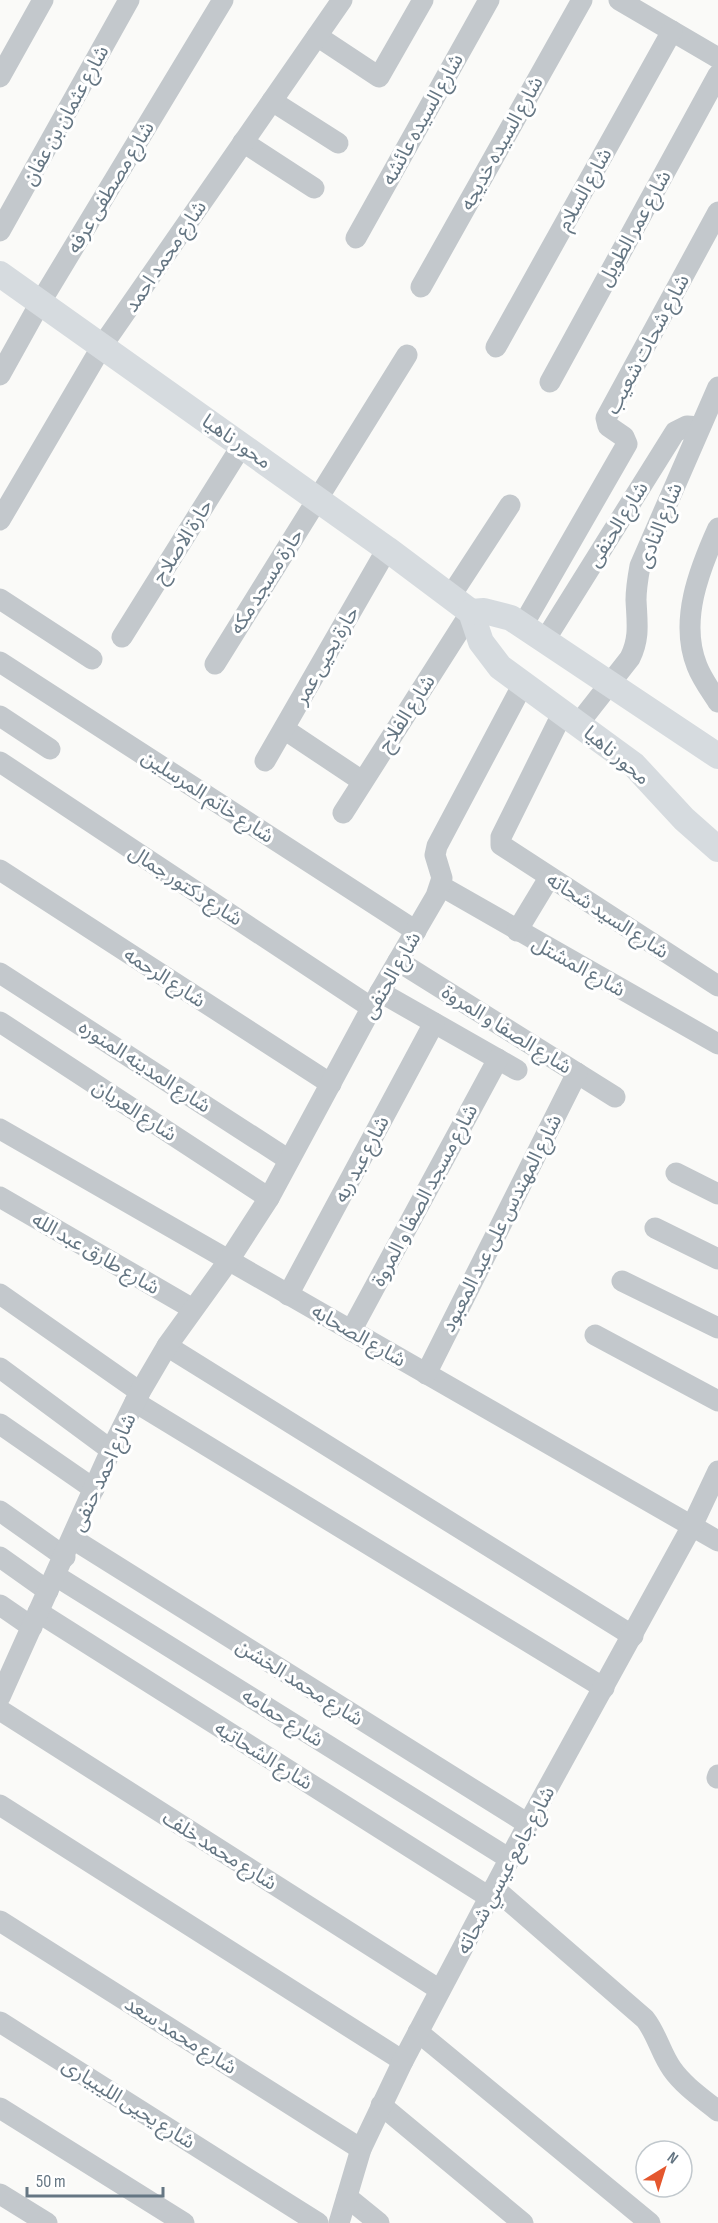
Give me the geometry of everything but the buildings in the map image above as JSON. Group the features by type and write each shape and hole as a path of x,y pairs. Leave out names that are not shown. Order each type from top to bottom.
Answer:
{"main road":[{"name":"محور ناهيا","path":"0,274 318,499 471,612 481,642 500,667 634,765 684,819 718,849"},
{"path":"471,612 498,613 511,618 718,756"}],"street":[{"path":"0,77 43,0"},
{"name":"شارع عثمان بن عفان","path":"0,231 129,0"},
{"name":"شارع مصطفى عرفه","path":"0,375 40,303 223,0"},
{"name":"شارع محمد احمد","path":"0,520 102,346 342,0"},
{"path":"317,36 376,76 380,76 423,0"},
{"name":"شارع السيده عائشه","path":"356,238 489,0"},
{"name":"شارع السيده خديجه","path":"421,287 582,0"},
{"path":"624,1 718,58"},
{"name":"شارع السلام","path":"496,347 672,31"},
{"name":"شارع عمر الطويل","path":"550,382 718,75"},
{"path":"272,101 338,143"},
{"path":"243,142 314,188"},
{"name":"شارع شحات شعيب","path":"523,625 627,444 624,437 608,426 606,418 718,212"},
{"name":"حارة مسجد مكه","path":"215,664 407,355"},
{"name":"شارع النادى","path":"500,842 571,718 610,684 636,648 638,636 637,583 640,566 718,387"},
{"name":"شارع الحنفى","path":"545,640 675,432 687,426 700,427"},
{"name":"حارة الاصلاح","path":"122,637 242,445"},
{"path":"450,597 510,505"},
{"path":"718,528 710,570 690,620 690,635 697,666 718,702"},
{"name":"حارة يحيى عمر","path":"265,761 387,549"},
{"path":"0,599 92,659"},
{"name":"شارع الفلاح","path":"343,813 471,612"},
{"name":"شارع خاتم المرسلين","path":"0,662 416,931"},
{"path":"441,886 442,878 435,855 437,846 523,684"},
{"path":"0,716 50,749"},
{"path":"284,729 362,781"},
{"name":"شارع دكتور جمال","path":"0,762 376,1000 434,1023 517,1070"},
{"name":"شارع السيد شحاته","path":"500,842 504,849 718,986"},
{"name":"شارع الرحمه","path":"0,870 331,1084"},
{"path":"517,931 549,878"},
{"name":"شارع الحنفى","path":"229,1260 269,1198 376,1000 441,886"},
{"name":"شارع المشتل","path":"441,886 718,1044"},
{"name":"شارع الصفا و المروة","path":"399,961 615,1097"},
{"name":"شارع المدينه المنوره","path":"0,973 290,1160"},
{"name":"شارع العريان","path":"0,1022 269,1198"},
{"name":"شارع عبد ربه","path":"288,1295 434,1023"},
{"name":"شارع مسجد الصفا و المروة","path":"351,1330 498,1059"},
{"name":"شارع المهندس على عبد المعبود","path":"426,1374 577,1073"},
{"name":"شارع الصحابه","path":"0,1129 718,1541"},
{"path":"676,1173 718,1194"},
{"name":"شارع طارق عبد الله","path":"0,1197 193,1309"},
{"path":"655,1228 718,1259"},
{"name":"شارع احمد حنفى","path":"0,1697 8,1657 35,1620 111,1450 138,1397 167,1346 229,1260"},
{"path":"622,1281 718,1328"},
{"path":"0,1294 138,1397 604,1688"},
{"path":"595,1335 717,1398"},
{"path":"167,1346 633,1636"},
{"path":"0,1368 111,1450"},
{"path":"0,1424 94,1489"},
{"name":"شارع جامع عيسي شحاته","path":"339,2223 361,2149 381,2104 528,1824 692,1526 718,1471"},
{"path":"0,1511 60,1566"},
{"path":"0,1557 60,1566"},
{"name":"شارع محمد الخشن","path":"60,1566 528,1824"},
{"name":"شارع حمامه","path":"60,1566 510,1859"},
{"name":"شارع الشحاتيه","path":"0,1605 35,1620 492,1893 645,2019 653,2029 658,2045 672,2069 686,2085 718,2111"},
{"name":"شارع محمد خلف","path":"0,1710 440,1990"},
{"path":"0,1805 403,2061"},
{"name":"شارع محمد سعد","path":"0,1921 361,2149"},
{"name":"شارع يحيى الليبيارى","path":"0,2022 318,2223"},
{"path":"418,2032 650,2223"},
{"path":"381,2104 524,2223"},
{"path":"0,2108 184,2223"},
{"path":"0,2194 47,2223"},
{"path":"347,2197 379,2223"}]}
